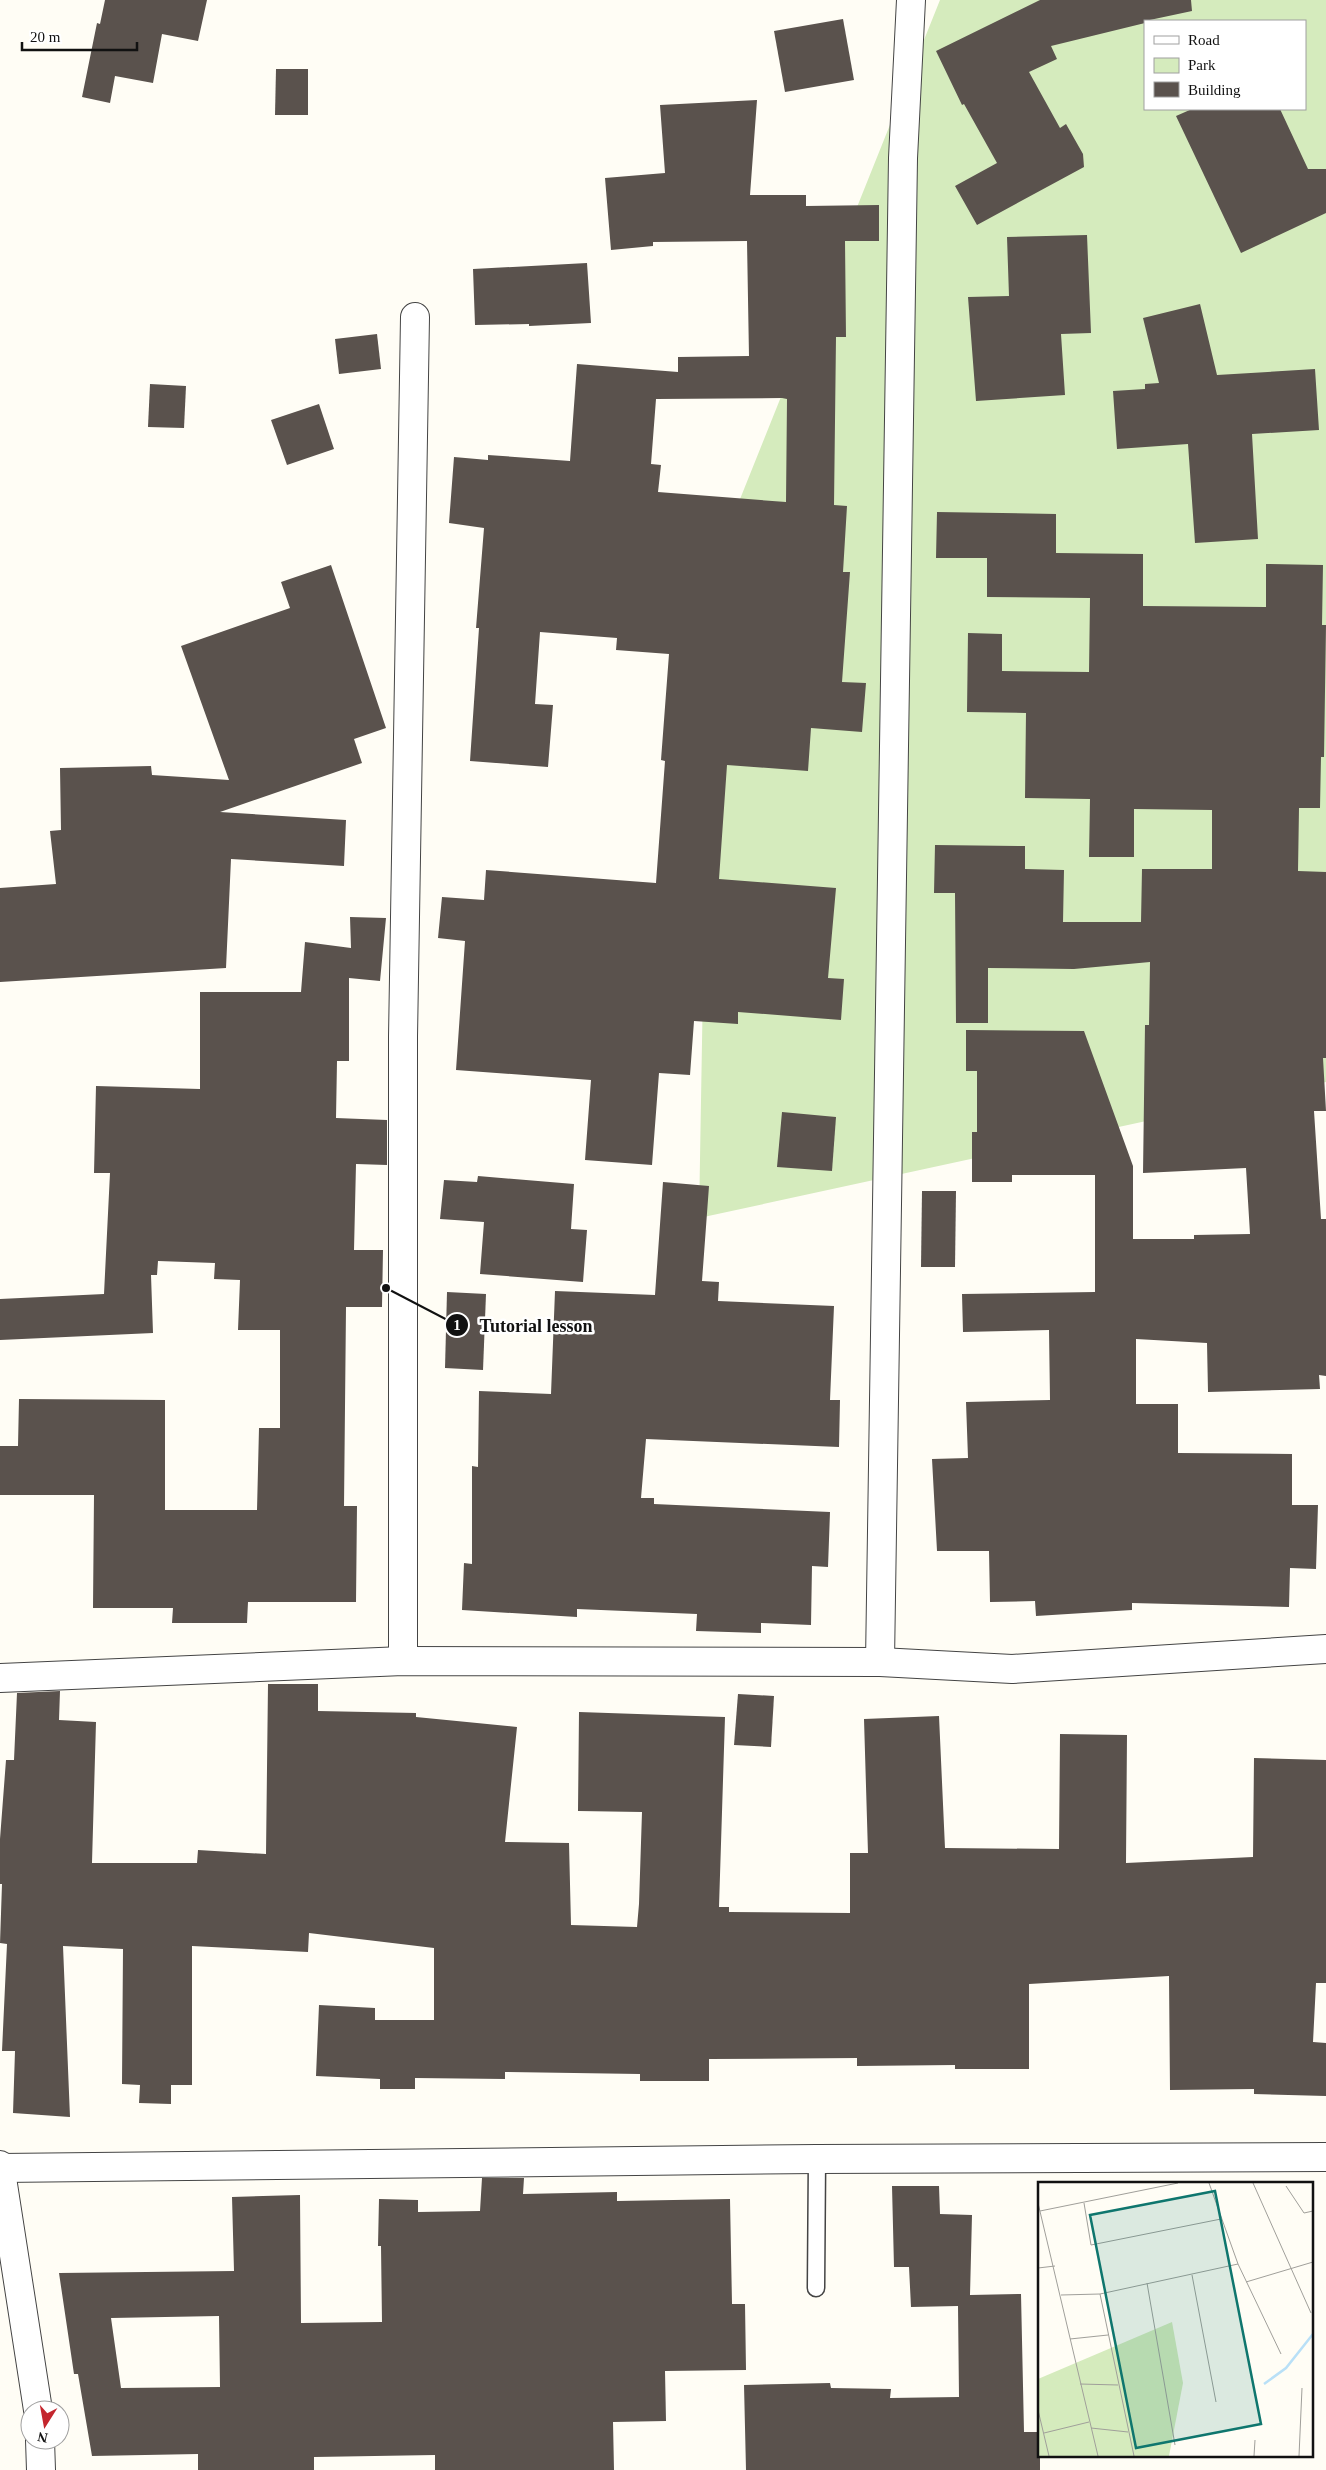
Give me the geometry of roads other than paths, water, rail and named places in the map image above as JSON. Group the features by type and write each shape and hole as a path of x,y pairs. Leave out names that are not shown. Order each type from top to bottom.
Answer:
{"street":[{"path":"880,1662 903,158 911,0"},
{"path":"403,1661 403,1037 415,317"},
{"path":"0,1678 403,1661 880,1662 1012,1669 1326,1650"},
{"path":"36,2400 0,2166 1326,2157"},
{"path":"40,2450 41,2470"}],"lane":[{"path":"816,2288 817,2159"}],"place":[{"name":"Tutorial lesson","path":"386,1288"}]}
